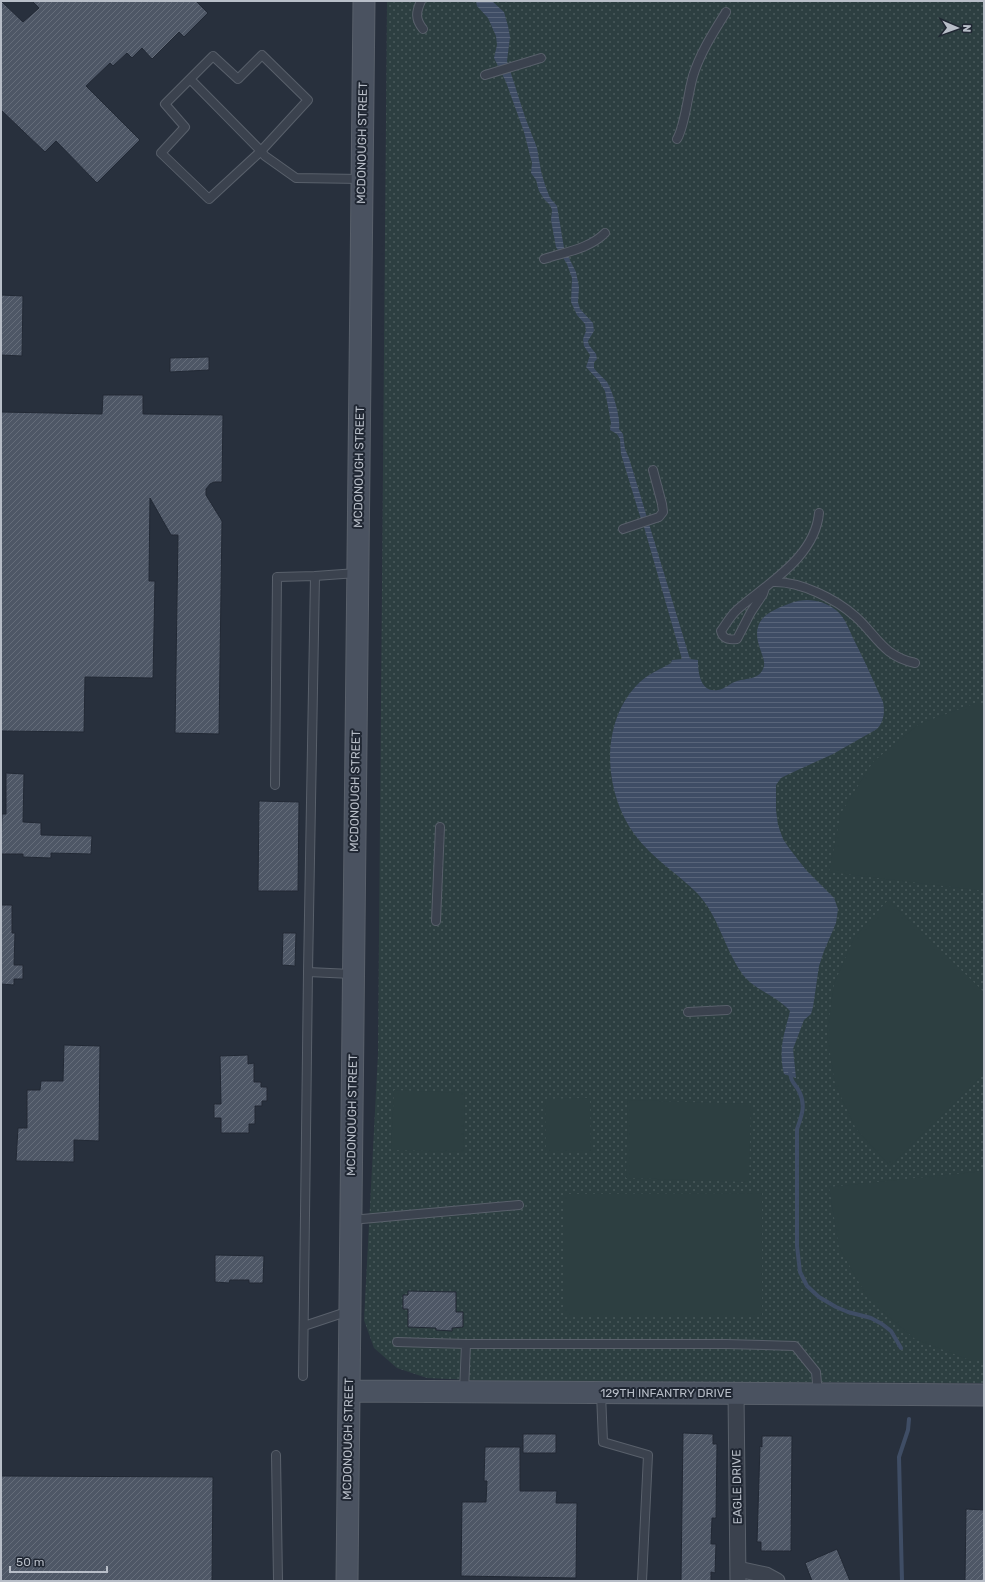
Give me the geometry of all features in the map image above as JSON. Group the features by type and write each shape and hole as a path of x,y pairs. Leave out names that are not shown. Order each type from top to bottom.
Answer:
{"street":[{"name":"MCDONOUGH STREET","path":"347,1581 364,1"},
{"name":"129TH INFANTRY DRIVE","path":"349,1391 984,1395"},
{"name":"EAGLE DRIVE","path":"736,1393 738,1575"},
{"path":"738,1575 766,1575 777,1581"}],"lane":[{"path":"421,1 416,15 423,28"},
{"path":"677,139 681,129 693,75 702,52 726,12"},
{"path":"262,55 308,100 261,151 209,199 161,153 186,127 165,104 213,56 238,79 262,55"},
{"path":"485,75 541,58"},
{"path":"190,79 265,156 296,178 362,179"},
{"path":"544,259 595,242 605,233"},
{"path":"623,529 657,518 661,515 663,509 653,470"},
{"path":"765,588 737,639 731,640 722,636 721,631 732,616 765,588 773,582 807,546 816,530 820,513"},
{"path":"275,785 277,577 358,573"},
{"path":"303,1376 315,576"},
{"path":"773,582 788,583 825,595 847,609 880,644 893,654 902,660 914,663"},
{"path":"436,922 440,827"},
{"path":"308,972 353,974"},
{"path":"688,1012 727,1010"},
{"path":"351,1220 519,1205"},
{"path":"304,1326 350,1311"},
{"path":"397,1342 466,1344 726,1344 795,1346 816,1372 818,1394"},
{"path":"464,1391 466,1344"},
{"path":"601,1392 603,1442 648,1455 642,1581"},
{"path":"276,1455 278,1581"}],"shaded area":[{"path":"387,1 984,1 984,1383 493,1381 427,1378 397,1368 374,1348 364,1320 378,1054"},
{"path":"976,703 984,703 984,891 829,872 841,813 873,762 919,724"},
{"path":"888,900 984,992 984,1074 890,1166 856,1129 835,1084 827,1034 834,984 854,938"},
{"path":"394,1090 465,1093 463,1152 391,1150"},
{"path":"590,1098 591,1151 546,1151 545,1099"},
{"path":"628,1100 751,1104 749,1182 626,1178"},
{"path":"984,1171 984,1361 972,1361 915,1339 869,1300 839,1247 829,1187"},
{"path":"762,1193 762,1317 565,1317 565,1194"}],"water":[{"path":"476,1 492,1 504,12 510,37 507,61 525,117 537,148 545,185 550,198 557,206 564,248 576,272 579,287 578,302 580,309 593,323 594,331 588,341 589,345 596,354 597,359 594,362 594,368 607,382 614,398 619,418 619,429 623,434 625,449 690,659 698,660 701,681 707,688 718,690 734,682 755,677 761,673 764,660 757,636 760,622 766,615 778,608 797,601 814,600 826,604 836,610 842,617 848,626 883,702 883,716 877,729 833,754 781,778 776,785 776,810 778,825 783,839 806,870 834,898 838,909 836,923 819,966 811,1014 804,1020 793,1049 796,1078 784,1074 782,1062 783,1039 790,1011 784,1005 758,988 741,972 716,921 704,902 697,893 649,851 635,835 624,818 617,798 612,778 610,757 612,736 617,716 627,698 643,679 671,663 672,660 682,659 644,527 621,454 620,439 617,434 610,430 611,423 605,391 599,381 586,367 590,355 584,346 583,339 586,331 585,324 577,315 571,302 572,278 567,264 556,247 551,220 552,210 539,191 536,180 531,173 532,163 524,132 506,82 494,58 497,45 496,36 488,18 477,6"}],"building":[{"path":"1,1 23,22 39,8 32,1 196,1 208,13 184,37 179,32 152,59 142,48 132,58 127,53 113,66 110,63 86,86 140,140 97,183 56,141 45,152 1,110"},
{"path":"1,295 23,296 22,356 1,355"},
{"path":"209,357 209,370 170,372 170,358"},
{"path":"103,395 143,395 143,414 223,415 222,482 214,482 206,489 206,495 222,521 219,734 175,733 178,535 171,535 150,498 149,581 155,581 153,678 85,677 84,732 1,731 1,412 102,414"},
{"path":"6,773 24,774 23,822 41,823 41,835 92,836 91,854 51,853 51,858 23,857 23,854 1,854 2,814 6,814"},
{"path":"259,801 299,802 298,891 258,891"},
{"path":"1,905 12,905 12,933 15,933 14,965 23,965 23,979 14,979 14,985 1,984"},
{"path":"283,933 296,933 295,966 282,965"},
{"path":"64,1045 100,1046 99,1141 74,1140 74,1162 16,1161 18,1128 27,1128 27,1090 40,1090 41,1081 63,1081"},
{"path":"248,1055 248,1064 254,1063 254,1082 261,1082 261,1087 267,1087 267,1101 262,1101 262,1106 255,1106 255,1124 249,1124 249,1133 221,1133 221,1118 214,1118 214,1104 221,1104 220,1056"},
{"path":"215,1255 264,1256 263,1283 249,1283 249,1280 230,1280 229,1283 215,1282"},
{"path":"408,1291 456,1292 456,1312 463,1312 463,1327 452,1328 452,1331 436,1330 436,1328 408,1327 408,1309 403,1309 403,1295 408,1295"},
{"path":"683,1433 713,1434 713,1444 717,1444 716,1518 712,1518 711,1544 716,1544 715,1573 711,1572 711,1581 681,1581"},
{"path":"523,1434 556,1434 556,1453 523,1453"},
{"path":"762,1436 792,1436 791,1551 761,1551 761,1542 757,1542 760,1446 762,1447"},
{"path":"485,1447 520,1447 520,1491 557,1491 556,1503 577,1503 576,1578 461,1576 462,1502 486,1502 487,1481 484,1481"},
{"path":"1,1476 213,1477 212,1581 1,1581"},
{"path":"966,1509 984,1510 984,1581 965,1581"},
{"path":"837,1549 850,1581 812,1581 805,1563"}],"waterway":[{"path":"790,1071 790,1075 799,1091 803,1105 802,1115 797,1129 797,1246 800,1272 807,1286 819,1297 836,1307 871,1318 882,1324 891,1331 901,1348"},
{"path":"902,1581 899,1457 908,1430 909,1419"}]}
